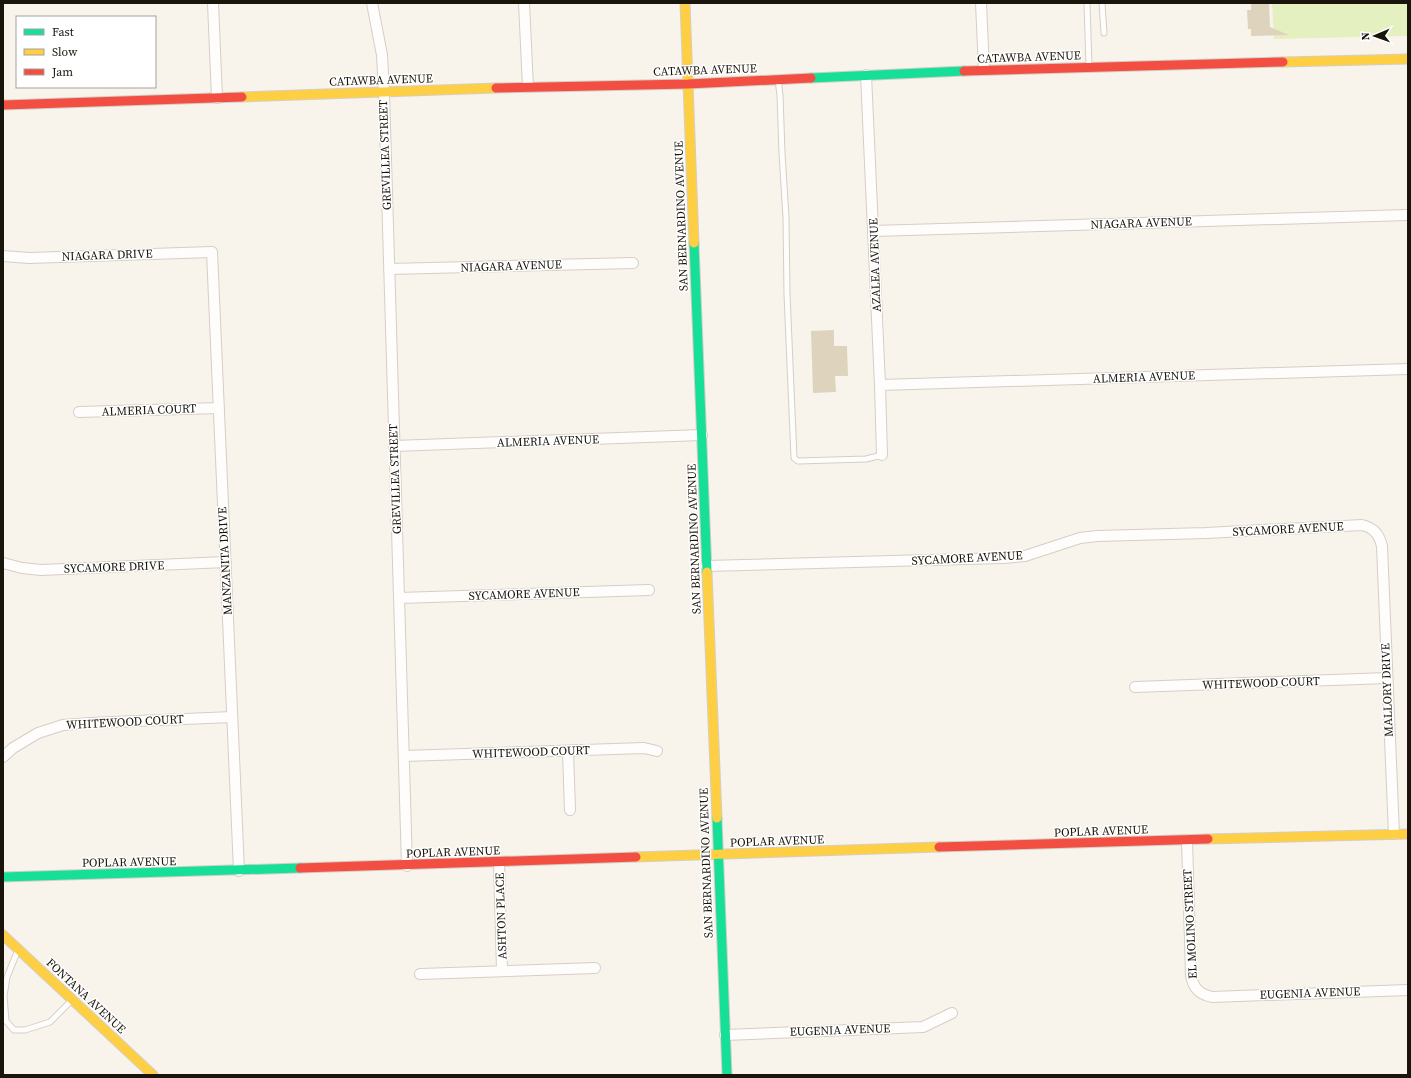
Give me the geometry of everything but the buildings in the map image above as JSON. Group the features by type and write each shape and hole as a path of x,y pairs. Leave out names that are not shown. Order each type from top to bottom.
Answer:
{"street":[{"path":"213,3 217,98"},
{"name":"GREVILLEA STREET","path":"372,3 382,55 384,92 407,866"},
{"path":"524,3 528,87"},
{"name":"SAN BERNARDINO AVENUE","path":"685,3 727,1075"},
{"path":"981,3 984,70"},
{"name":"CATAWBA AVENUE","path":"3,105 528,87 688,84 984,70 1408,59"},
{"name":"AZALEA AVENUE","path":"866,75 882,455"},
{"name":"NIAGARA AVENUE","path":"873,231 1408,215"},
{"name":"NIAGARA DRIVE","path":"3,256 29,258 212,252"},
{"name":"MANZANITA DRIVE","path":"212,252 239,871"},
{"name":"NIAGARA AVENUE","path":"389,269 633,262"},
{"name":"ALMERIA AVENUE","path":"880,385 1408,369"},
{"name":"ALMERIA COURT","path":"79,412 219,408"},
{"name":"ALMERIA AVENUE","path":"394,446 702,435"},
{"name":"SYCAMORE AVENUE","path":"706,566 1004,558 1025,556 1080,538 1097,536 1206,533 1362,525 1371,528 1376,532 1380,538 1382,546"},
{"name":"MALLORY DRIVE","path":"1382,546 1394,834"},
{"name":"SYCAMORE DRIVE","path":"3,563 22,568 41,570 226,562"},
{"name":"SYCAMORE AVENUE","path":"399,598 649,590"},
{"name":"WHITEWOOD COURT","path":"1135,688 1387,678"},
{"name":"WHITEWOOD COURT","path":"3,757 13,748 38,733 62,726 90,722 232,717"},
{"name":"WHITEWOOD COURT","path":"404,756 644,748 657,751"},
{"path":"568,751 570,810"},
{"name":"POPLAR AVENUE","path":"3,877 407,866 1408,834"},
{"name":"EL MOLINO STREET","path":"1187,840 1192,983 1197,990 1204,995 1212,996"},
{"name":"ASHTON PLACE","path":"499,862 502,970"},
{"name":"FONTANA AVENUE","path":"3,935 152,1075"},
{"name":"ASHTON PLACE","path":"420,974 595,968"},
{"name":"EUGENIA AVENUE","path":"1212,996 1408,990"},
{"name":"EUGENIA AVENUE","path":"725,1035 923,1026 952,1013"}],"lane":[{"path":"1087,3 1089,68"},
{"path":"1102,3 1104,34"},
{"path":"778,79 786,218 787,294 794,458 798,461 866,459 882,455"},
{"path":"18,949 7,977 4,996 6,1021 14,1030 25,1030 50,1022 72,1000"}],"green space":[{"path":"1272,3 1408,3 1408,36 1274,39"}],"traffic: fast":[{"path":"811,78 964,71"},
{"path":"694,243 707,572"},
{"path":"717,818 727,1075"},
{"path":"3,877 300,868"}],"traffic: slow":[{"path":"685,3 694,243"},
{"path":"1283,62 1408,59"},
{"path":"242,97 496,88"},
{"path":"707,572 717,818"},
{"path":"1208,839 1408,834"},
{"path":"636,857 939,847"},
{"path":"3,935 153,1075"}],"traffic: jam":[{"path":"964,71 1283,62"},
{"path":"496,88 688,84 811,78"},
{"path":"3,105 242,97"},
{"path":"939,847 1208,839"},
{"path":"300,868 636,857"}]}
